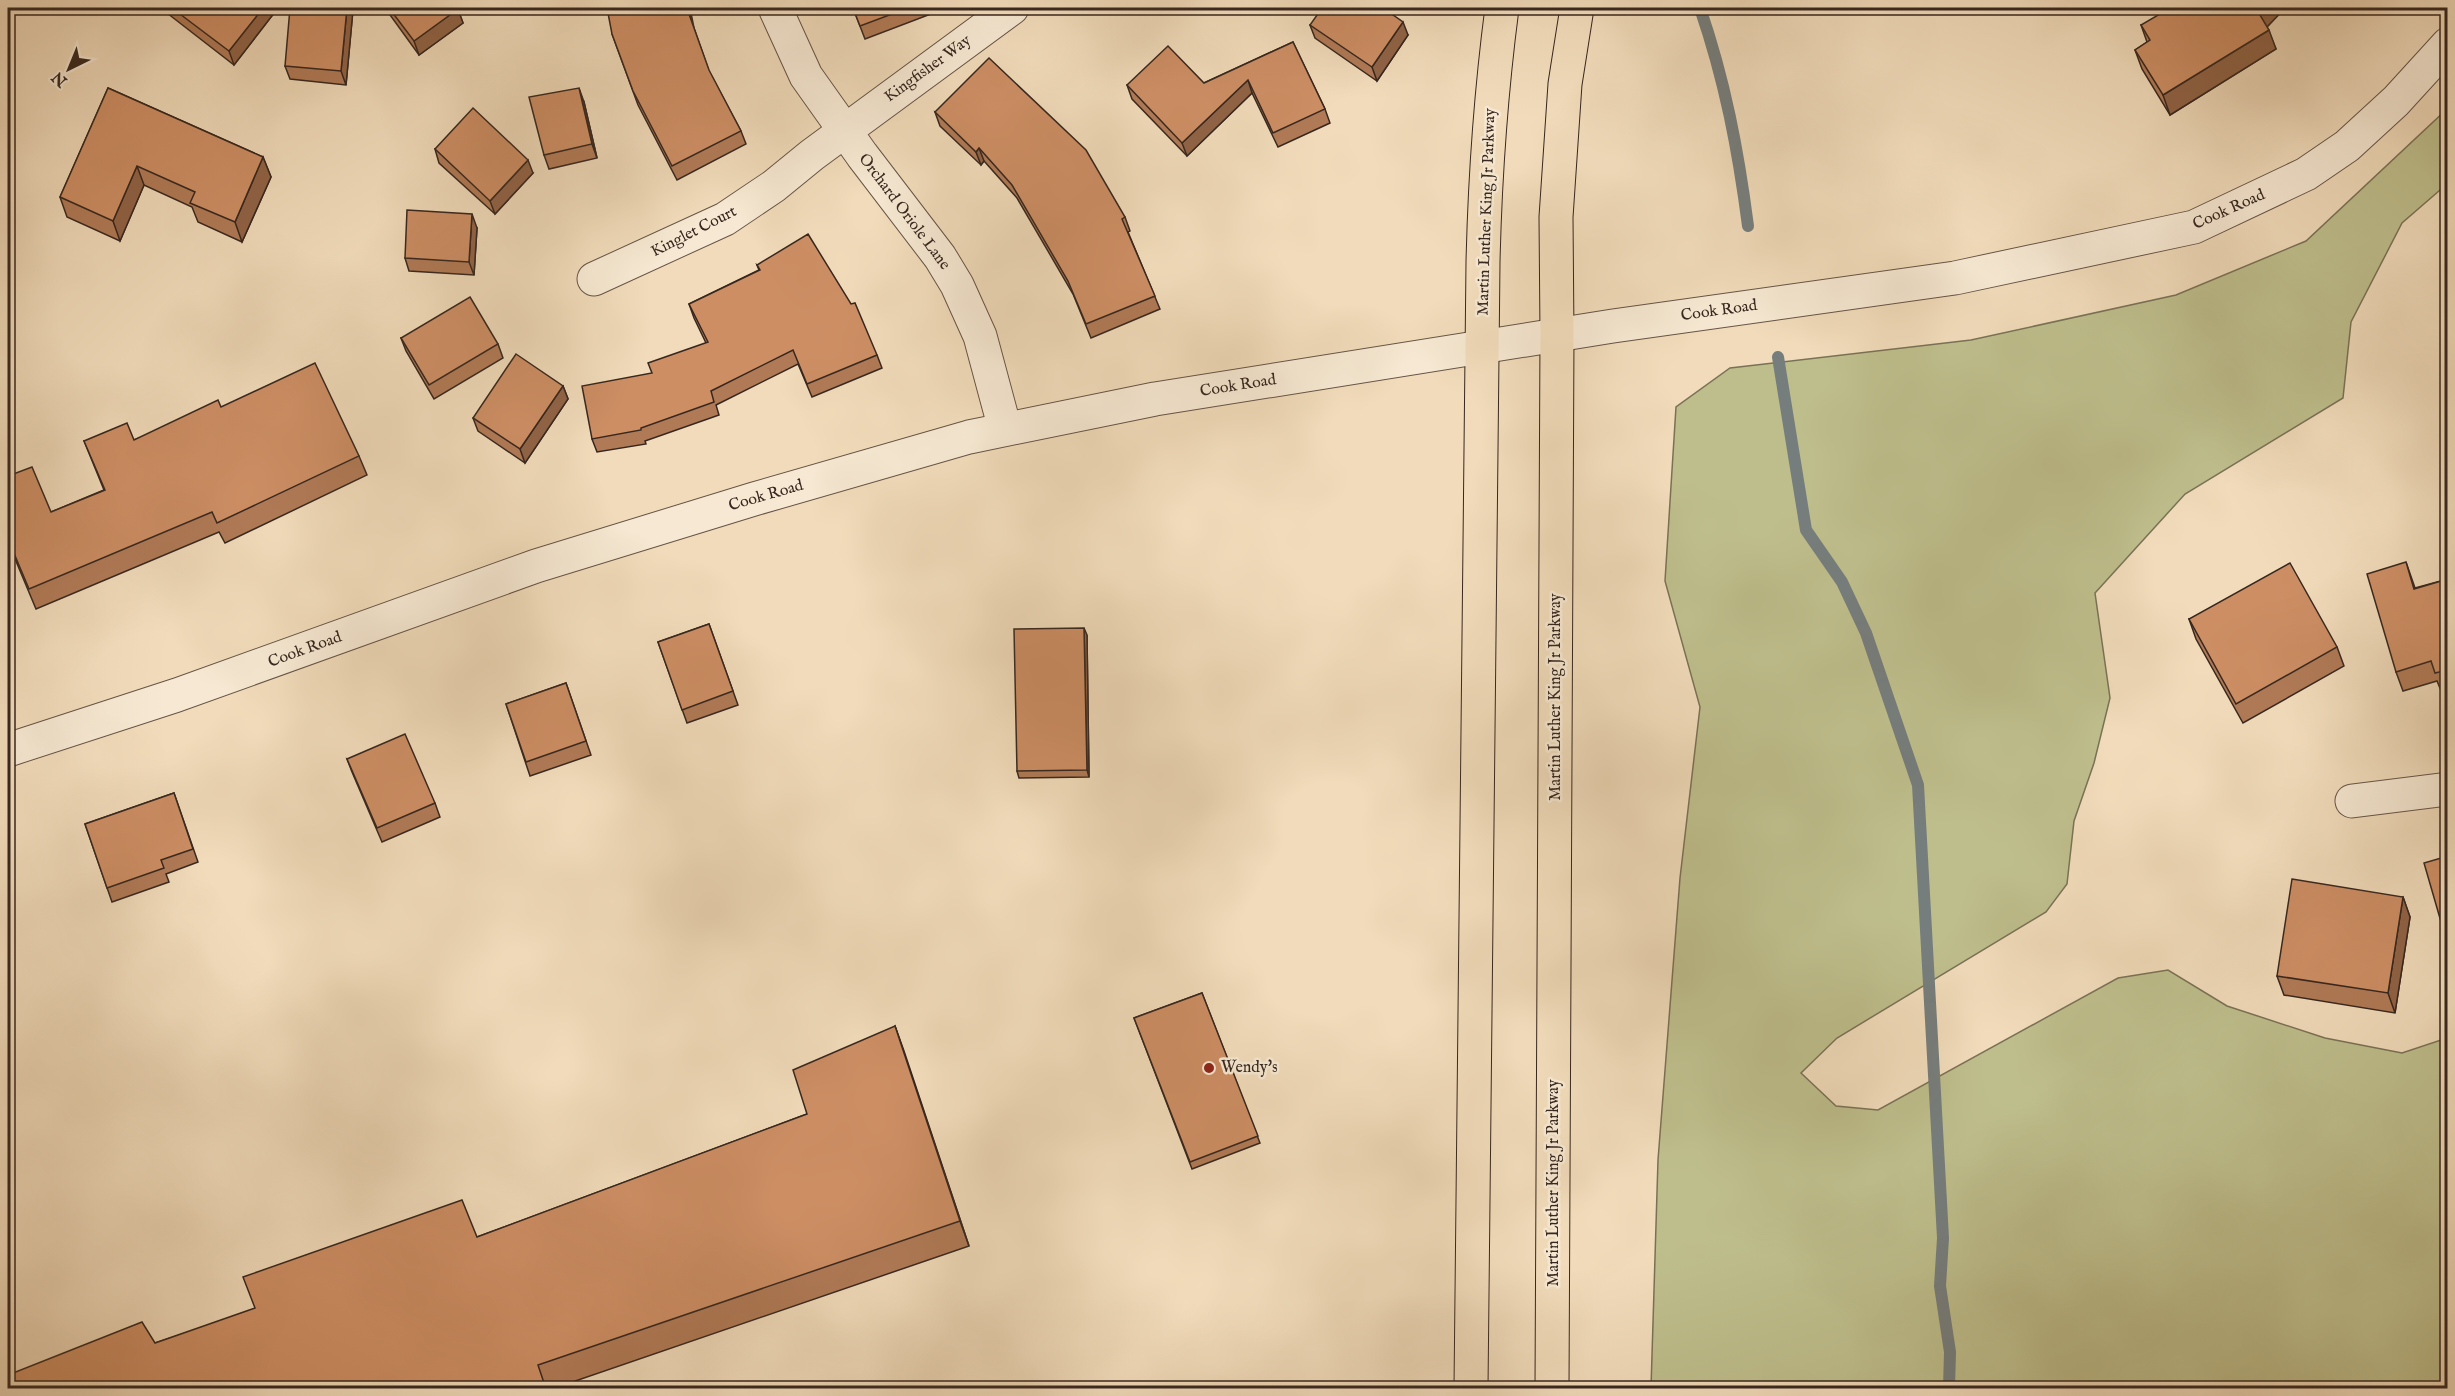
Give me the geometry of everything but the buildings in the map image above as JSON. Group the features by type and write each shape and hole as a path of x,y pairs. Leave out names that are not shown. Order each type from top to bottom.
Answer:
{"main road":[{"name":"Martin Luther King Jr Parkway","path":"1471,1389 1485,181 1502,8"},
{"name":"Martin Luther King Jr Parkway","path":"1552,1389 1556,217 1565,84 1577,8"}],"street":[{"name":"Orchard Oriole Lane","path":"775,8 806,76 940,257 957,285 980,336 1005,429"},
{"name":"Kingfisher Way","path":"845,131 1012,8"},
{"name":"Cook Road","path":"8,750 177,696 536,566 754,499 969,437 1155,399 1408,360 1483,346 1955,278 2194,227 2306,174 2347,146 2396,101 2448,44"},
{"name":"Kinglet Court","path":"594,279 726,219 774,186 845,131"},
{"path":"2352,801 2448,789"}],"green space":[{"path":"2447,109 2447,184 2402,223 2351,322 2343,398 2185,494 2095,593 2110,698 2094,763 2074,821 2067,884 2046,912 1837,1038 1801,1073 1836,1106 1878,1110 2118,978 2168,970 2227,1006 2325,1038 2402,1053 2447,1038 2447,1388 1651,1388 1658,1160 1680,878 1700,707 1665,581 1676,407 1730,368 1971,340 2176,295 2306,241"}],"waterway":[{"path":"1700,8 1717,62 1730,116 1748,226"},
{"path":"1778,357 1806,530 1842,582 1866,633 1918,785 1943,1238 1940,1286 1950,1352 1949,1388"}],"place":[{"name":"Wendy's","path":"1209,1068"}]}
